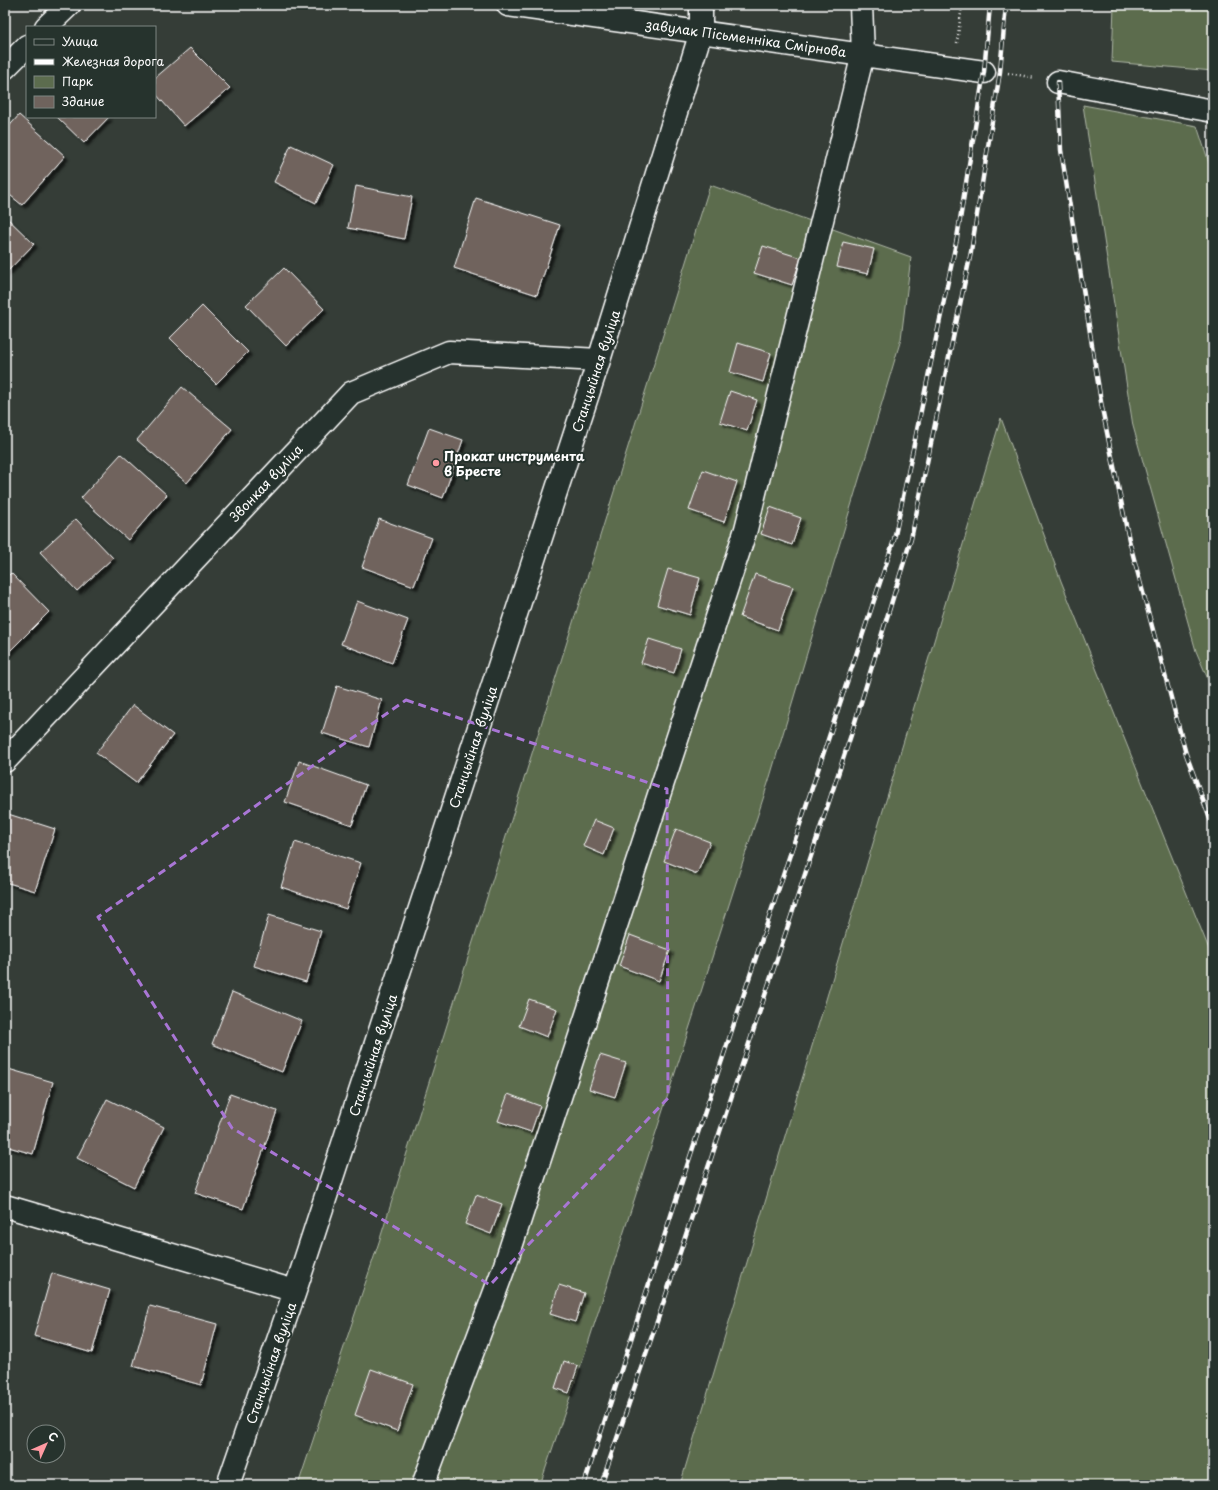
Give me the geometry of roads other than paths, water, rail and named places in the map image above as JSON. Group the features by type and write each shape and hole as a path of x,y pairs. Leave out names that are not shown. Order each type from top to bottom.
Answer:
{"street":[{"path":"47,26 69,5"},
{"name":"завулак Пісьменніка Смірнова","path":"508,5 984,72"},
{"name":"Станцыйная вуліца","path":"228,1485 296,1291 599,360 701,32 701,5"},
{"path":"423,1485 506,1265 746,529 863,54 861,5"},
{"path":"5,68 26,47"},
{"path":"1058,82 1213,111"},
{"name":"Звонкая вуліца","path":"5,761 351,393 449,352 599,360"},
{"path":"5,1206 296,1291"}],"railway":[{"path":"584,1485 685,1172 894,540 957,238 984,72 990,5"},
{"path":"601,1485 661,1310 851,735 911,539 971,252 1000,72 1006,5"},
{"path":"1058,82 1061,150 1102,408 1129,540 1186,754 1213,827"}],"place":[{"name":"Прокат инструмента в Бресте","path":"436,463"}]}
